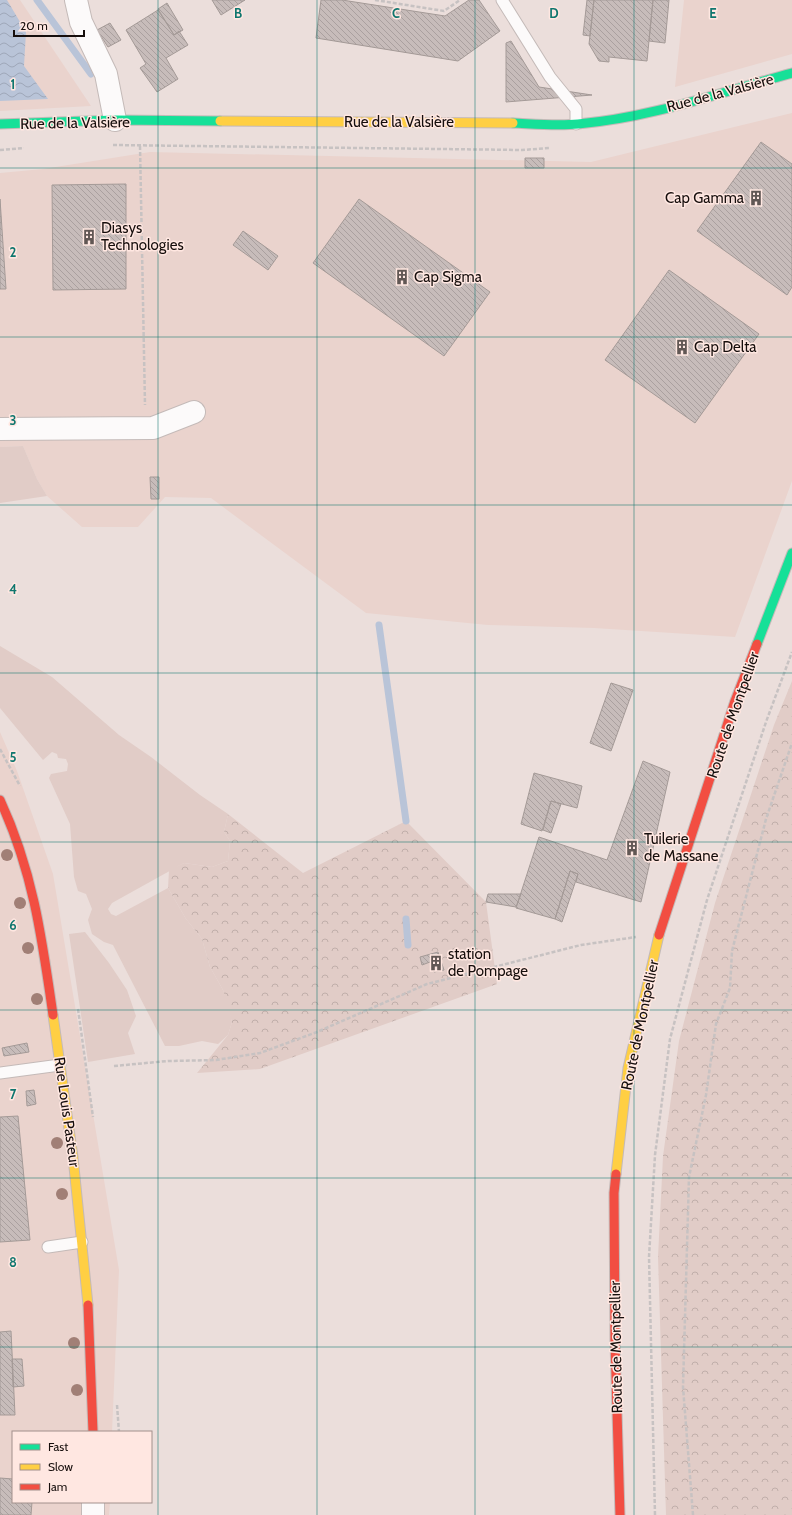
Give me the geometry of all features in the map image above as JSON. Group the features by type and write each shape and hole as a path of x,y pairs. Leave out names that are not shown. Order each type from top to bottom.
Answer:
{"street":[{"path":"76,0 82,22 106,74 115,120"},
{"name":"Rue de la Valsière","path":"0,124 115,120 576,124 612,120 689,103 792,73"},
{"path":"0,429 153,428 194,412"},
{"name":"Route de Montpellier","path":"620,1515 615,1341 614,1193 628,1068 660,933 735,701 792,555"},
{"name":"Rue Louis Pasteur","path":"0,800 15,834 30,880 44,946 75,1167 89,1304 93,1431"},
{"path":"93,1503 93,1515"}],"lane":[{"path":"502,0 550,77 576,110 576,124"},
{"path":"0,1073 60,1065"},
{"path":"48,1246 82,1242"}],"path":[{"path":"375,0 444,11 460,0"},
{"path":"140,146 146,428"},
{"path":"655,1515 649,1257 655,1155 670,1039 707,900 766,722 792,652"},
{"path":"693,1515 683,1387 689,1177 706,1095 716,1024 730,988 732,951 766,819 792,743"},
{"path":"114,1066 168,1061 216,1060 260,1053 311,1034 428,984 580,946 660,933"}],"shaded area":[{"path":"0,0 20,0 91,106 0,111"},
{"path":"684,0 792,0 792,54 675,87"},
{"path":"792,113 792,481 735,637 594,628 488,625 366,613 211,498 165,497 138,527 82,527 47,496 37,479 23,446 0,447 0,173 43,169 150,152 591,162"},
{"path":"0,732 17,771 53,874 119,1270 112,1431 12,1431 12,1503 110,1503 109,1515 0,1515"}],"green space":[{"path":"23,446 37,479 47,496 0,503 0,447"},
{"path":"0,646 52,677 119,735 228,814 224,832 230,841 228,861 212,867 184,863 112,903 108,909 111,914 116,916 168,888 186,919 202,939 210,967 223,990 229,1006 232,1022 228,1035 218,1044 202,1041 179,1046 165,1046 113,945 104,942 92,934 88,920 92,909 86,894 78,891 74,877 70,824 49,778 51,774 67,771 68,764 66,759 58,758 57,754 52,752 43,760 0,708"},
{"path":"792,681 792,1515 666,1515 658,1257 663,1156 679,1041 715,903 774,725"},
{"path":"228,814 303,873 406,821 486,902 497,984 260,1069 197,1073 228,1035 232,1022 223,990 210,967 202,939 186,919 168,888 169,870 184,863 212,867 228,861 230,841 224,832"},
{"path":"85,932 109,963 127,990 136,1016 128,1033 135,1054 88,1062 69,934"}],"water":[{"path":"0,0 7,0 26,32 24,66 48,99 0,101"}],"building":[{"path":"212,0 245,0 221,15"},
{"path":"321,0 342,0 445,16 469,0 479,0 500,31 458,61 316,38"},
{"path":"587,0 594,0 590,36 583,35"},
{"path":"594,0 653,0 647,61 609,57 609,62 599,61 589,44"},
{"path":"653,0 669,0 665,43 649,41"},
{"path":"167,3 183,30 174,35 158,9"},
{"path":"158,10 174,35 179,31 188,45 166,58 178,79 157,92 140,68 146,64 126,30"},
{"path":"110,23 121,40 108,47 97,30"},
{"path":"511,41 539,87 592,95 506,102 506,43"},
{"name":"Cap Gamma","path":"761,142 792,164 792,287 787,295 697,231"},
{"path":"525,158 544,158 544,168 525,168"},
{"name":"Diasys Technologies","path":"126,184 126,289 53,290 52,185"},
{"path":"0,199 6,289 0,289"},
{"name":"Cap Sigma","path":"359,199 490,292 444,356 313,263"},
{"path":"243,231 278,256 268,270 233,245"},
{"name":"Cap Delta","path":"669,270 759,334 695,423 605,360"},
{"path":"150,477 159,477 159,499 151,499"},
{"path":"611,683 633,690 611,751 590,743"},
{"name":"Tuilerie de Massane","path":"643,761 670,772 641,902 576,882 578,874 570,871 555,919 516,908 539,837 607,860"},
{"path":"534,773 582,786 577,808 551,801 542,831 521,824"},
{"path":"551,801 561,804 551,833 543,830"},
{"path":"570,871 578,874 562,922 555,919"},
{"path":"488,894 521,894 516,907 486,902"},
{"name":"station de Pompage","path":"438,952 444,970 434,972 430,962 422,965 420,957"},
{"path":"27,1043 29,1052 4,1056 2,1048"},
{"path":"34,1090 36,1104 27,1106 26,1091"},
{"path":"18,1116 30,1240 0,1242 0,1117"},
{"path":"11,1331 15,1415 0,1415 0,1332"},
{"path":"12,1359 22,1359 24,1386 13,1387"},
{"path":"0,1478 12,1479 12,1503 32,1503 31,1515 0,1515"}],"waterway":[{"path":"37,0 91,74"},
{"path":"379,625 406,821"},
{"path":"406,919 408,945"}],"traffic: fast":[{"path":"513,123 570,125 605,121 659,110 792,73"},
{"path":"0,124 115,120 220,121"},
{"path":"757,644 792,553"}],"traffic: slow":[{"path":"220,121 513,123"},
{"path":"616,1174 628,1068 659,935"},
{"path":"53,1015 73,1157 88,1305"}],"traffic: jam":[{"path":"659,935 735,701 757,644"},
{"path":"0,800 21,853 35,905 53,1015"},
{"path":"616,1174 614,1193 615,1341 620,1515"},
{"path":"88,1305 93,1431"}],"place":[{"name":"Cap Gamma","path":"756,198"},
{"name":"Diasys Technologies","path":"89,237"},
{"name":"Cap Sigma","path":"402,277"},
{"name":"Cap Delta","path":"682,347"},
{"name":"Tuilerie de Massane","path":"632,848"},
{"name":"station de Pompage","path":"436,963"}]}
